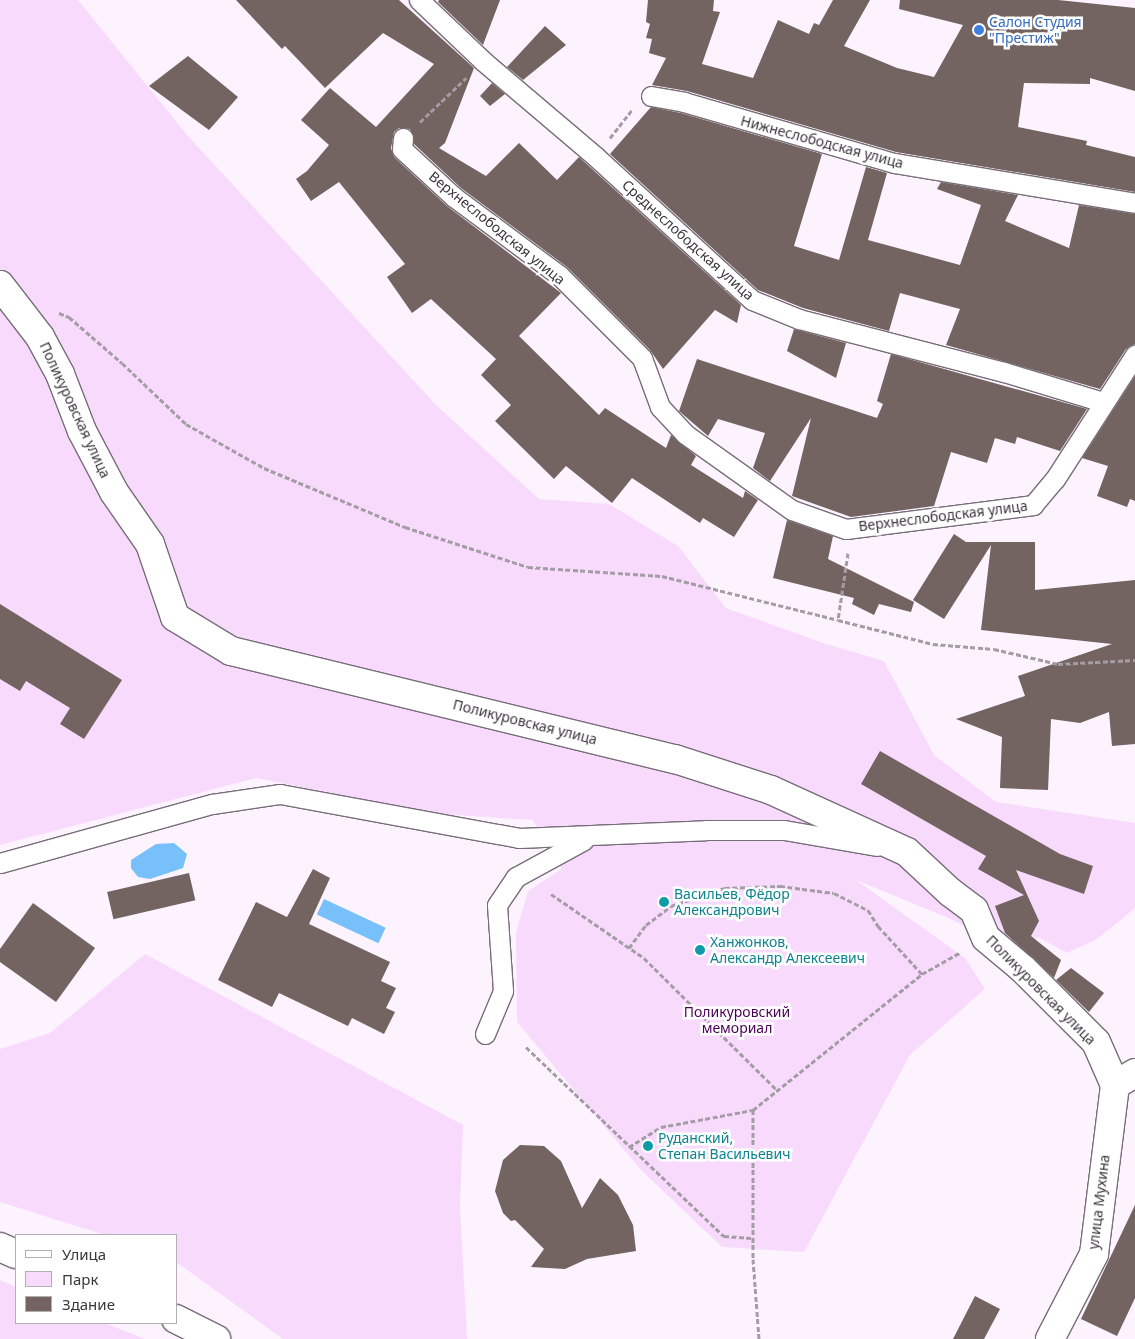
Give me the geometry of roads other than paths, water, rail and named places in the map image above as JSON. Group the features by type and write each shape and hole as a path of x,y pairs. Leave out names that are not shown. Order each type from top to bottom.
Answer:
{"street":[{"name":"Поликуровская улица","path":"0,285 40,337 60,374 82,431 114,492 150,544 175,617 231,651 675,759 771,790 907,852 950,892 974,910 986,938 1023,969 1096,1042 1125,1079"},
{"name":"улица Мухина","path":"1050,1339 1094,1254 1125,1079"},
{"path":"0,1247 15,1254"},
{"path":"178,1320 216,1339"}],"lane":[{"name":"Среднеслободская улица","path":"420,0 483,61 596,157 752,300 799,319 1004,372 1103,402"},
{"name":"Нижнеслободская улица","path":"651,96 684,102 894,164 1135,203"},
{"name":"Верхнеслободская улица","path":"403,138 402,149 441,185 559,275 642,358 660,407 685,434 792,510 846,529 1033,506 1054,479 1103,402"},
{"path":"1103,402 1135,355"},
{"path":"0,863 212,804 280,794 519,838 590,837 706,830 784,830 907,852"},
{"path":"485,1034 503,991 497,905 516,877 590,837"}],"water":[{"path":"174,843 187,854 183,868 150,879 138,877 131,868 131,860 156,844"},
{"path":"324,899 386,928 378,943 317,914"}],"place":[{"name":"Салон Студия \"Престиж\"","path":"979,30"},
{"name":"Васильев, Фёдор Александрович","path":"664,902"},
{"name":"Ханжонков, Александр Алексеевич","path":"700,950"},
{"name":"Руданский, Степан Васильевич","path":"648,1146"}],"park label":[{"name":"Поликуровский мемориал","path":"737,1020"}]}
